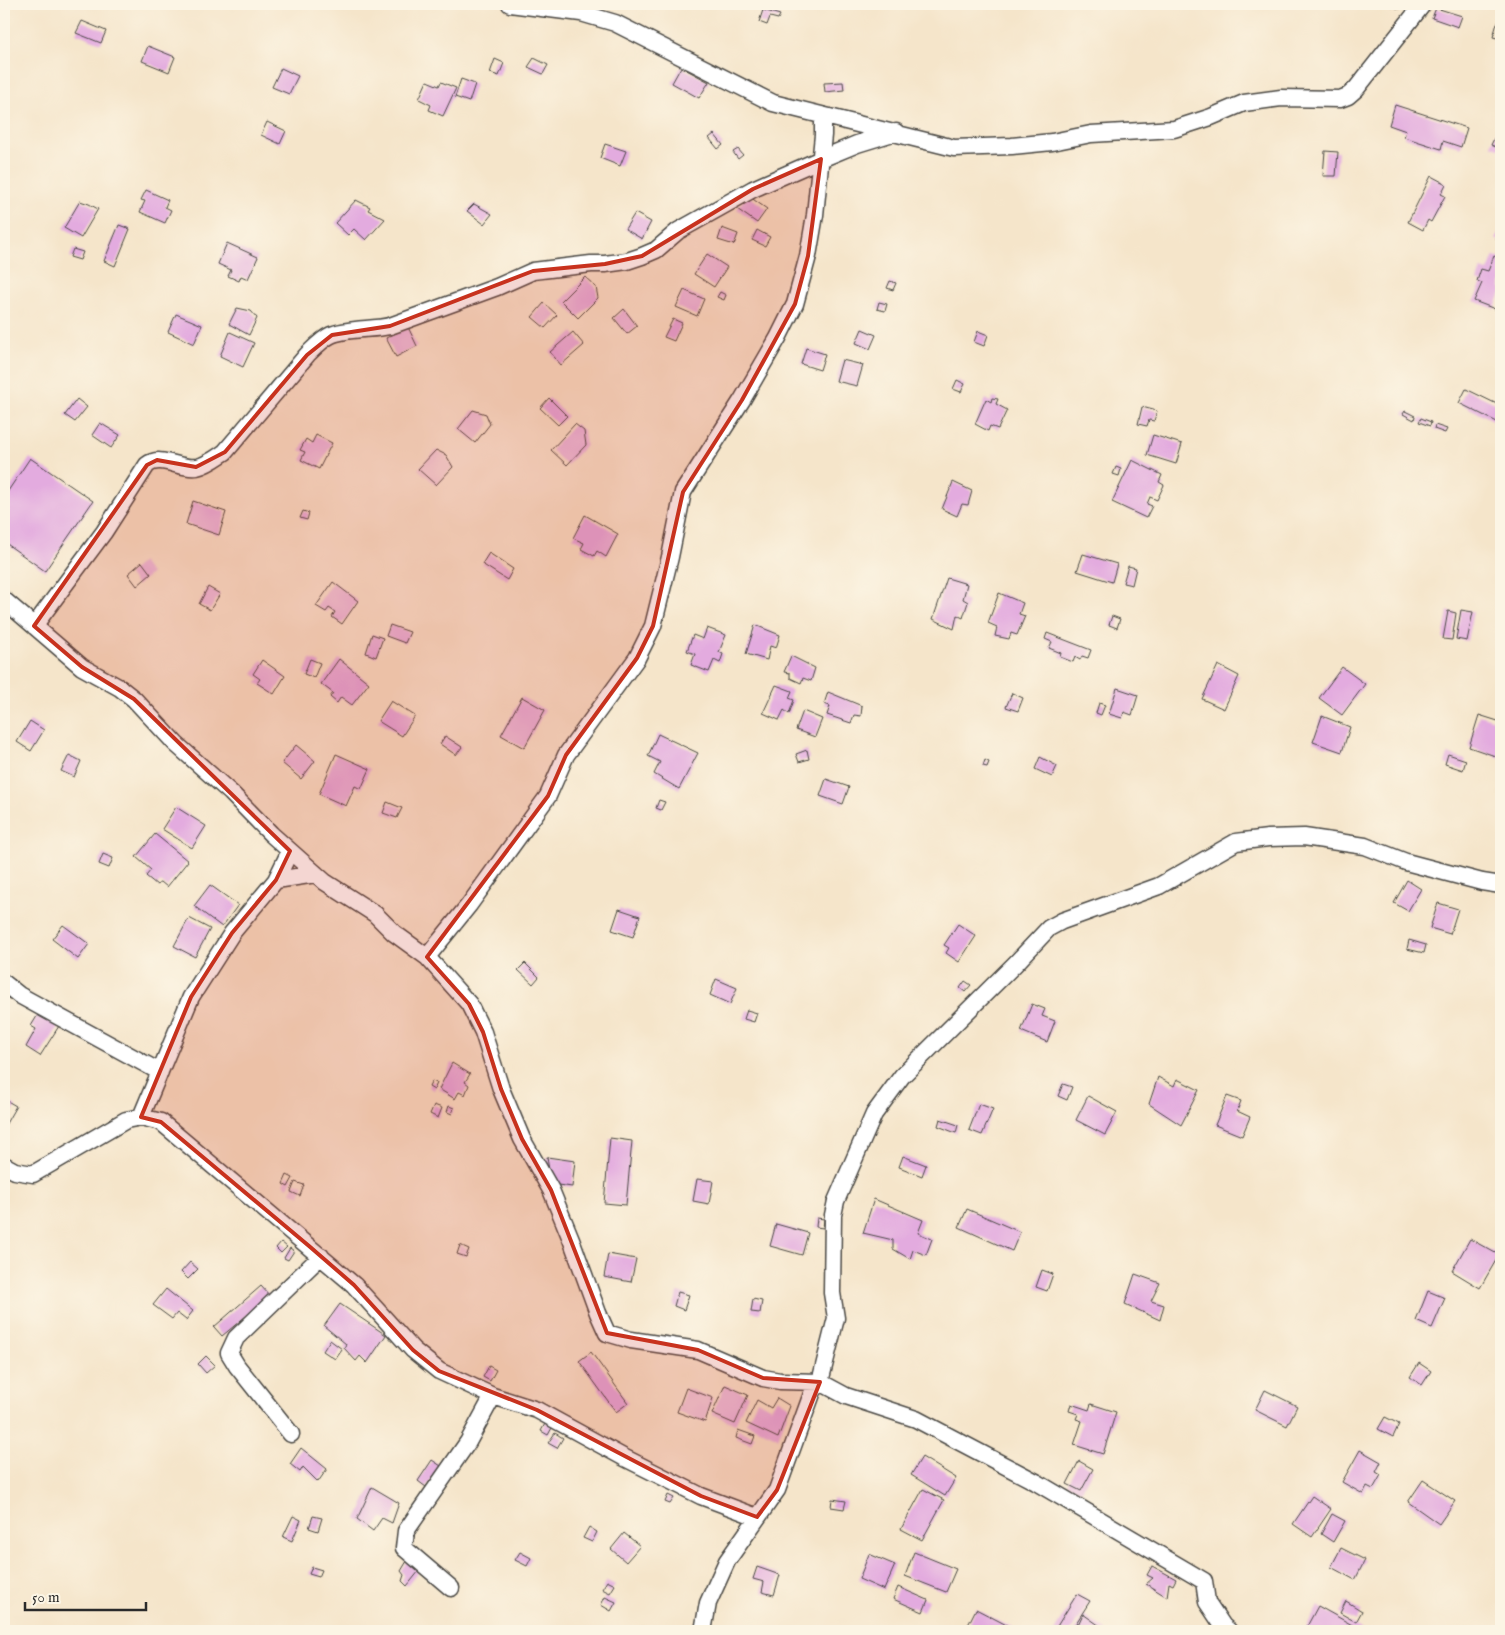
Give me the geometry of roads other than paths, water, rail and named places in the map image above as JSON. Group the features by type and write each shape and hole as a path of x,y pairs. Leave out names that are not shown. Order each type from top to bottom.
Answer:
{"street":[{"path":"510,4 582,13 615,23 773,103 896,132 954,148 1012,146 1052,142 1092,134 1174,129 1253,102 1281,98 1340,99 1348,96 1356,89 1424,4"},
{"path":"427,957 469,905 548,796 566,754 637,658 653,626 683,492 742,400 778,338 795,304 808,256 815,215 823,135 823,116"},
{"path":"34,626 104,532 147,465 157,460 184,467 196,467 210,463 225,452 306,355 332,335 390,326 497,288 533,271 627,261 642,256 656,250 678,231 753,189 857,144 896,132"},
{"path":"4,600 82,667 120,688 134,699 176,744 231,793 290,851 325,882 375,914 394,933 427,957 469,1004 483,1032 501,1089 522,1139 551,1190 607,1333 631,1340 698,1350 763,1378 780,1381 820,1382 846,1396 916,1420 1036,1482 1204,1581 1207,1602 1223,1626 1229,1631"},
{"path":"703,1631 708,1603 727,1561 777,1490 813,1391 820,1382 836,1318 832,1293 833,1215 836,1200 874,1114 902,1076 1049,928 1062,921 1159,886 1236,842 1268,838 1304,837 1365,846 1406,862 1482,882 1501,885"},
{"path":"141,1117 191,997 232,933 276,880 290,851"},
{"path":"276,880 316,874"},
{"path":"4,983 19,996 160,1072"},
{"path":"4,1165 15,1171 33,1174 126,1120 141,1117 161,1122 354,1284 413,1350 439,1371 493,1396 537,1410 632,1462 701,1496 757,1517"},
{"path":"291,1434 237,1366 229,1353 236,1338 321,1256"},
{"path":"451,1588 404,1548 406,1531 468,1442 493,1396"}]}
